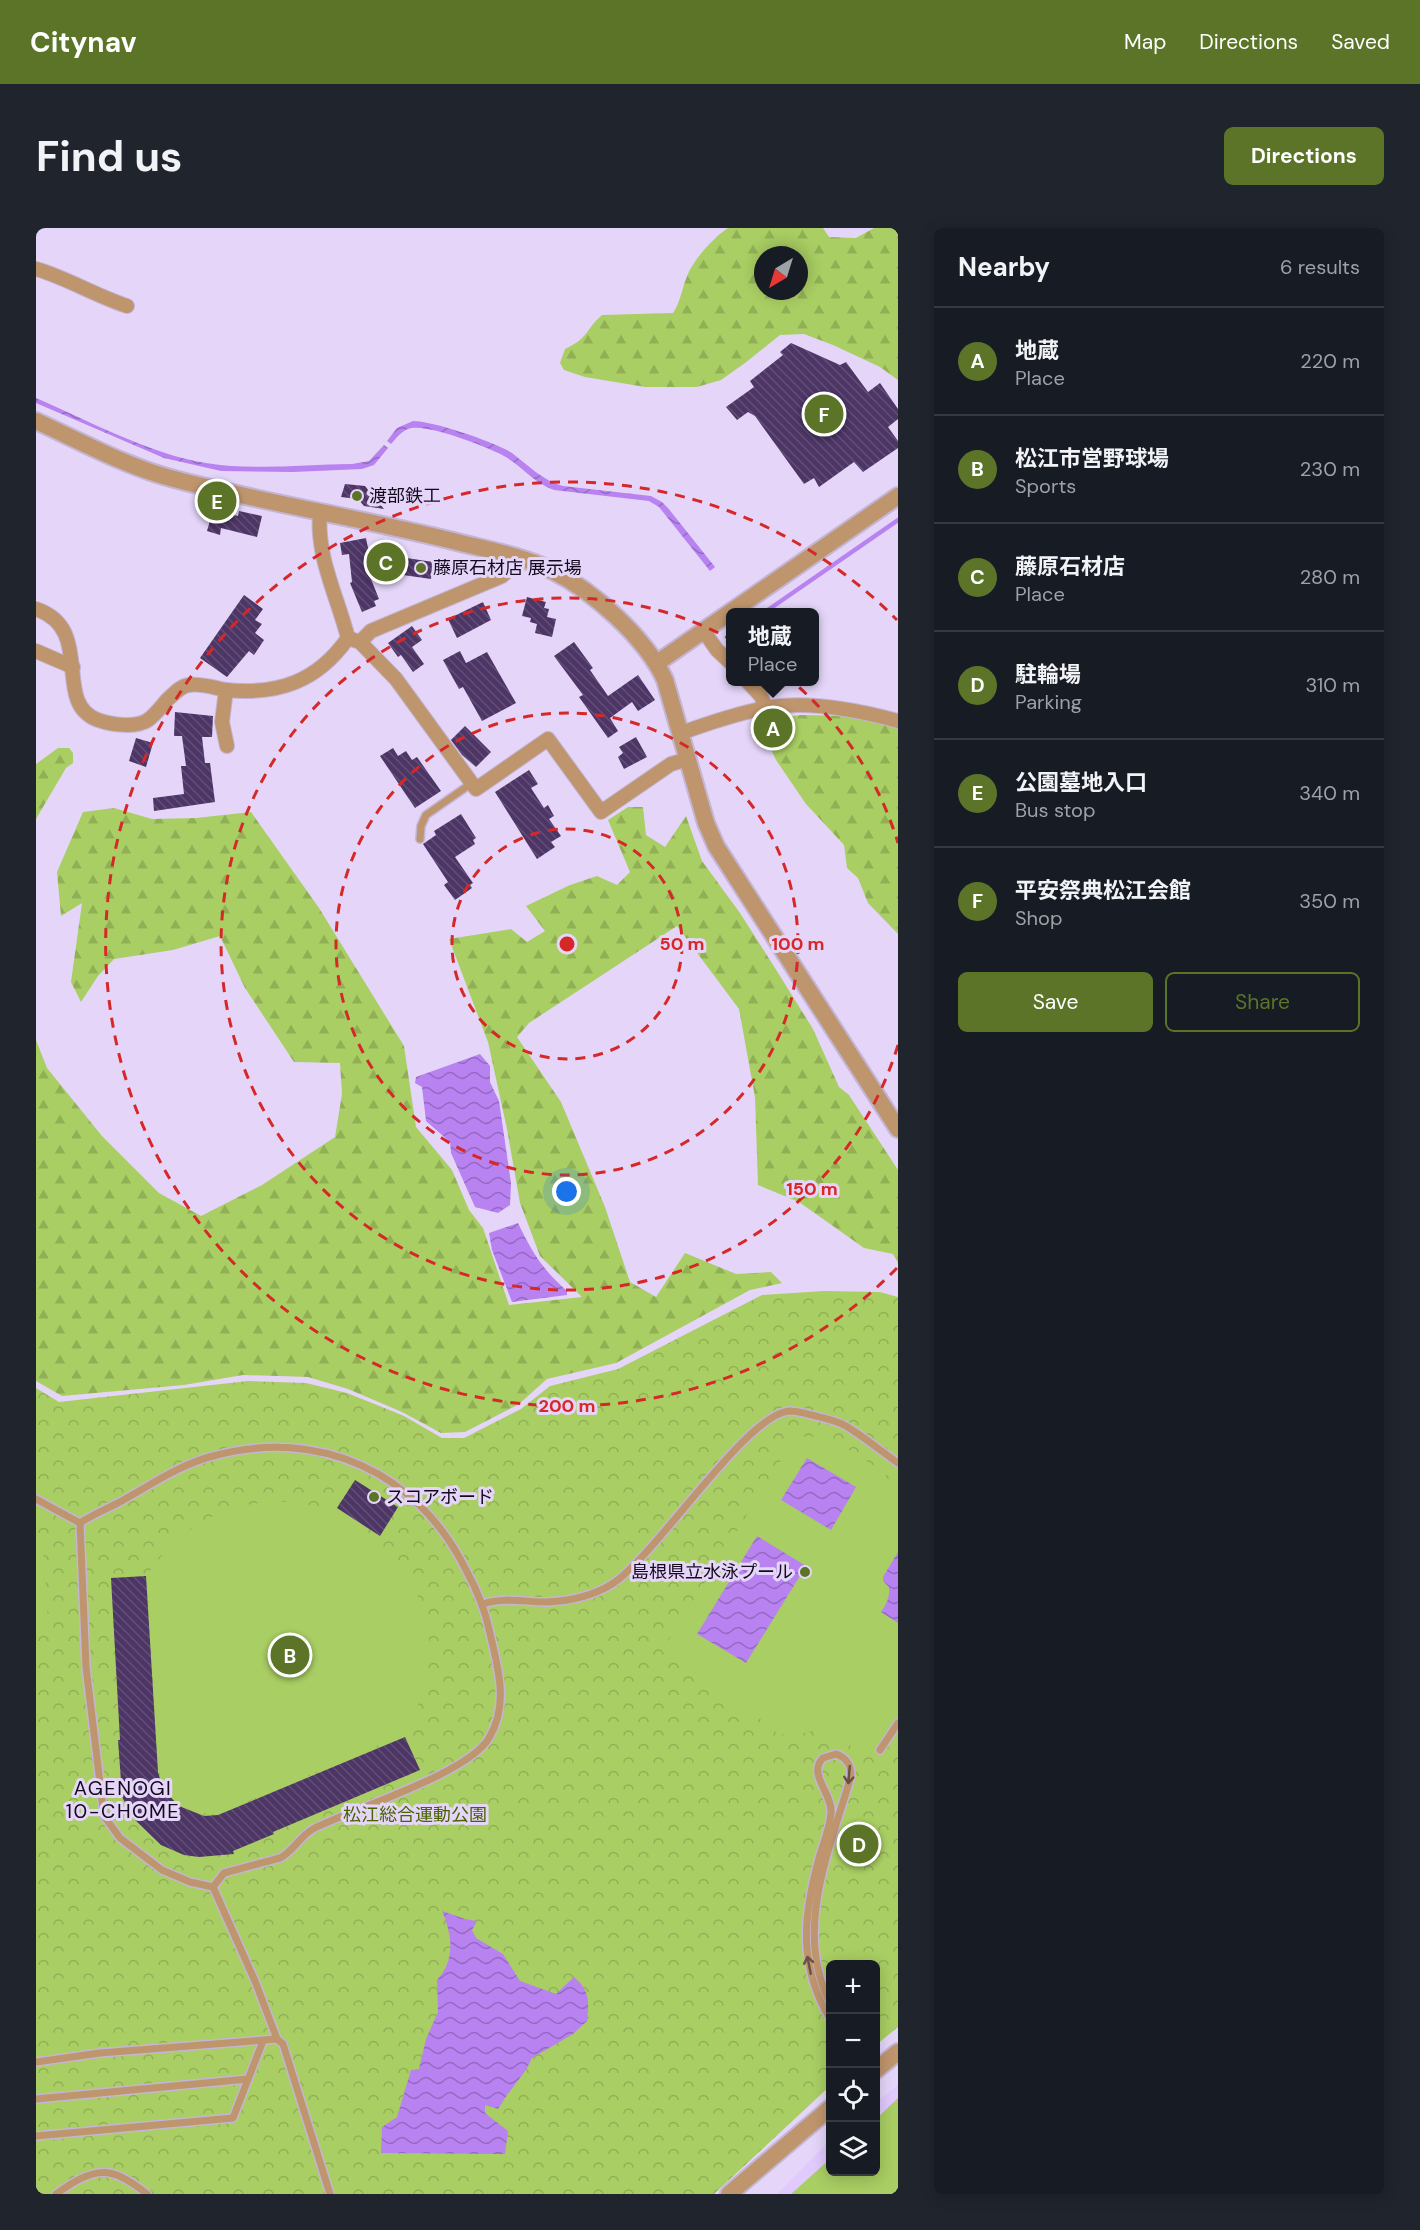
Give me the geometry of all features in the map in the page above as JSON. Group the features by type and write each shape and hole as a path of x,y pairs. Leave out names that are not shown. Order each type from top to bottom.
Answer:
{"street":[{"path":"36,269 127,306"},
{"path":"36,421 110,455 176,480 413,531 521,559 550,569 578,584 638,640 657,663 665,680 706,823 716,846 898,1129"},
{"path":"735,608 898,496"},
{"path":"320,512 321,550 327,575 354,640 396,679 476,789 548,738 601,812 671,764 688,759"},
{"path":"36,609 58,622 65,631 79,706 91,717 100,721 120,724 145,722 176,691 190,684 226,690 271,690 295,683 370,631 502,576 521,559"},
{"path":"657,663 726,614"},
{"path":"703,630 726,658"},
{"path":"36,651 73,667"},
{"path":"752,686 761,696 766,708"},
{"path":"226,690 222,722 227,746"},
{"path":"681,733 766,708 827,707 860,711 898,721"},
{"path":"880,2065 898,2052"},
{"path":"729,2194 826,2112"}],"lane":[{"path":"420,839 423,819 426,815 472,783"},
{"path":"483,1604 496,1600 561,1601 589,1594 612,1584 633,1566 766,1420 779,1413 790,1411 802,1413 845,1426 898,1463"},
{"path":"81,1523 160,1478 211,1456 271,1447 327,1452 357,1462 386,1477 429,1513 447,1536 483,1604 500,1681 501,1705 488,1740 474,1754 438,1775 311,1830 288,1854 280,1858 224,1873 213,1887"},
{"path":"36,1499 81,1523"},
{"path":"81,1523 86,1667 104,1816 120,1838 162,1870 190,1882 213,1887"},
{"path":"880,1750 898,1724"},
{"path":"826,1993 816,1959 814,1923 819,1890 850,1776 850,1764 836,1754 823,1758 818,1767 819,1777 829,1797 831,1816 809,1897 806,1932 810,1972 826,2010"},
{"path":"213,1887 255,1982 277,2039 283,2044 330,2194"},
{"path":"36,2062 110,2052 277,2039"},
{"path":"36,2136 233,2118 263,2041"},
{"path":"36,2099 248,2079"},
{"path":"56,2194 76,2180 109,2171 127,2178 147,2194"}],"shaded area":[{"path":"898,2085 898,2194 777,2194 826,2144 826,2176 880,2176 880,2100"}],"green space":[{"path":"728,228 823,228 829,237 856,238 874,228 898,228 898,380 880,367 804,334 780,335 721,380 697,387 645,387 585,377 564,370 560,363 565,349 583,337 602,315 673,313 691,268 717,236"},
{"path":"800,715 862,716 898,729 898,934 868,903 858,878 847,868 844,845 806,804 776,760 769,745 781,718"},
{"path":"58,748 69,748 73,753 73,763 66,768 36,819 36,764"},
{"path":"628,807 643,807 646,835 665,847 686,816 702,861 740,913 813,1029 839,1087 849,1095 898,1170 898,1263 893,1254 864,1248 799,1202 758,1185 755,1097 739,1009 677,926 529,1023 517,1037 561,1102 605,1207 630,1282 656,1297 685,1253 736,1274 771,1272 782,1283 750,1290 616,1363 547,1379 519,1404 465,1432 441,1433 402,1412 348,1389 308,1377 243,1375 184,1385 62,1396 36,1381 36,1040 47,1068 102,1136 159,1193 201,1216 262,1185 335,1137 342,1094 340,1063 294,1062 245,988 220,936 173,950 114,959 98,976 81,1002 71,982 82,903 61,916 57,872 83,812 114,808 152,819 196,818 251,812 319,908 404,1046 416,1127 452,1170 469,1210 483,1228 509,1305 582,1297 540,1256 520,1203 488,1042 449,939 511,929 527,942 545,931 526,906 570,885 597,876 617,885 630,872 608,820"},
{"name":"松江総合運動公園","path":"824,1291 880,1292 898,1297 898,2027 880,2042 880,1960 826,1960 826,2090 714,2194 36,2194 36,1388 59,1402 248,1381 306,1383 347,1393 387,1409 442,1438 464,1438 521,1409 550,1386 618,1369 762,1295"},
{"name":"島根県立水泳プール","path":"808,1436 829,1439 838,1443 887,1474 885,1477 898,1485 898,1713 869,1756 820,1728 793,1735 774,1731 768,1723 742,1709 743,1704 662,1651 795,1438"},
{"path":"277,1501 314,1506 335,1513 366,1532 391,1555 410,1581 423,1610 429,1640 428,1672 418,1704 400,1736 218,1814 190,1810 169,1795 160,1778 146,1576 173,1545 202,1522 236,1508"},
{"path":"36,1546 43,1546 48,1619 36,1620"},
{"path":"898,2098 898,2194 791,2194 826,2163 826,2176 880,2176 880,2115"}],"water":[{"path":"36,398 142,445 185,459 206,463 261,467 352,464 369,461 384,445 388,448 374,465 362,469 293,472 221,471 164,458 36,403"},
{"path":"413,421 449,428 492,443 512,453 542,476 563,486 651,496 668,508 715,567 710,571 659,507 649,501 554,490 540,483 504,456 471,442 428,429 408,429 391,444 387,441 397,428"},
{"path":"480,1054 490,1066 490,1082 499,1101 511,1183 510,1205 498,1213 475,1207 451,1153 450,1142 426,1121 422,1087 415,1083 416,1077"},
{"path":"518,1223 538,1260 567,1291 567,1295 512,1302 492,1250 489,1233"},
{"path":"807,1458 856,1487 831,1530 781,1500"},
{"path":"757,1536 806,1566 746,1663 697,1634"},
{"path":"898,1552 898,1623 881,1612 889,1594 889,1587 883,1581 883,1577"},
{"path":"442,1911 477,1921 472,1930 476,1938 503,1954 520,1981 556,1994 574,1977 586,1992 587,2021 573,2034 532,2058 498,2109 485,2105 485,2113 508,2131 505,2154 381,2153 382,2127 397,2117 411,2070 419,2069 426,2039 438,2012 437,1980 450,1955 450,1938"}],"building":[{"path":"791,343 840,365 846,362 868,392 880,383 898,409 898,419 888,427 898,441 898,448 863,472 854,462 819,487 814,478 804,484 755,416 748,412 737,420 726,407 754,387 750,381 783,355 780,352"},
{"name":"渡部鉄工","path":"345,484 365,486 384,509 364,506 358,499 341,497"},
{"path":"213,510 238,516 239,511 262,516 257,537 221,528 220,535 207,531"},
{"path":"366,538 368,548 401,554 400,557 433,562 431,579 382,572 381,577 369,574 379,599 374,601 376,606 362,612 350,583 352,582 349,554 342,555 340,543"},
{"path":"244,595 263,609 255,620 262,624 255,633 264,640 254,655 249,651 227,677 200,658"},
{"path":"527,597 546,602 544,608 549,609 547,617 556,619 552,637 535,633 537,624 530,622 531,618 522,616"},
{"path":"483,602 491,620 457,638 448,619"},
{"path":"412,626 422,640 412,647 424,664 413,672 401,655 398,657 388,643"},
{"path":"574,642 593,668 590,670 608,696 638,675 655,700 638,711 632,702 610,718 618,731 608,738 579,697 583,695 554,656"},
{"path":"460,651 466,663 487,652 516,703 482,721 463,687 459,689 443,660"},
{"path":"175,712 213,716 212,737 202,737 205,763 210,763 215,802 154,811 153,798 184,794 181,766 186,766 182,736 174,736"},
{"path":"465,726 491,752 476,767 462,755 451,740"},
{"path":"636,737 647,757 624,769 618,757 623,753 619,747"},
{"path":"136,738 153,743 146,767 129,761"},
{"path":"393,748 398,756 406,751 412,760 417,757 441,791 415,808 380,756"},
{"path":"529,770 538,784 531,788 544,808 548,805 554,816 549,819 561,836 551,842 555,847 537,859 495,792"},
{"path":"461,814 476,838 473,840 475,844 455,857 473,883 470,885 472,888 455,900 444,885 448,882 423,844 436,835 434,831"},
{"path":"355,1480 398,1507 380,1536 337,1508"},
{"path":"146,1576 158,1772 163,1789 179,1806 204,1816 218,1815 405,1737 420,1770 273,1832 274,1834 233,1851 234,1854 199,1857 184,1855 161,1845 133,1818 120,1793 118,1781 121,1781 118,1740 120,1740 111,1578"}],"waterway":[{"path":"771,608 898,520"}],"place":[{"name":"平安祭典松江会館","path":"824,414"},
{"name":"渡部鉄工","path":"357,496"},
{"name":"公園墓地入口","path":"217,501"},
{"name":"藤原石材店","path":"386,562"},
{"name":"藤原石材店 展示場","path":"421,568"},
{"name":"地蔵","path":"773,728"},
{"name":"スコアボード","path":"374,1497"},
{"name":"島根県立水泳プール","path":"805,1572"},
{"name":"松江市営野球場","path":"290,1655"},
{"name":"駐輪場","path":"859,1844"}],"district":[{"name":"AGENOGI 10-CHOME","path":"123,1800"}]}
